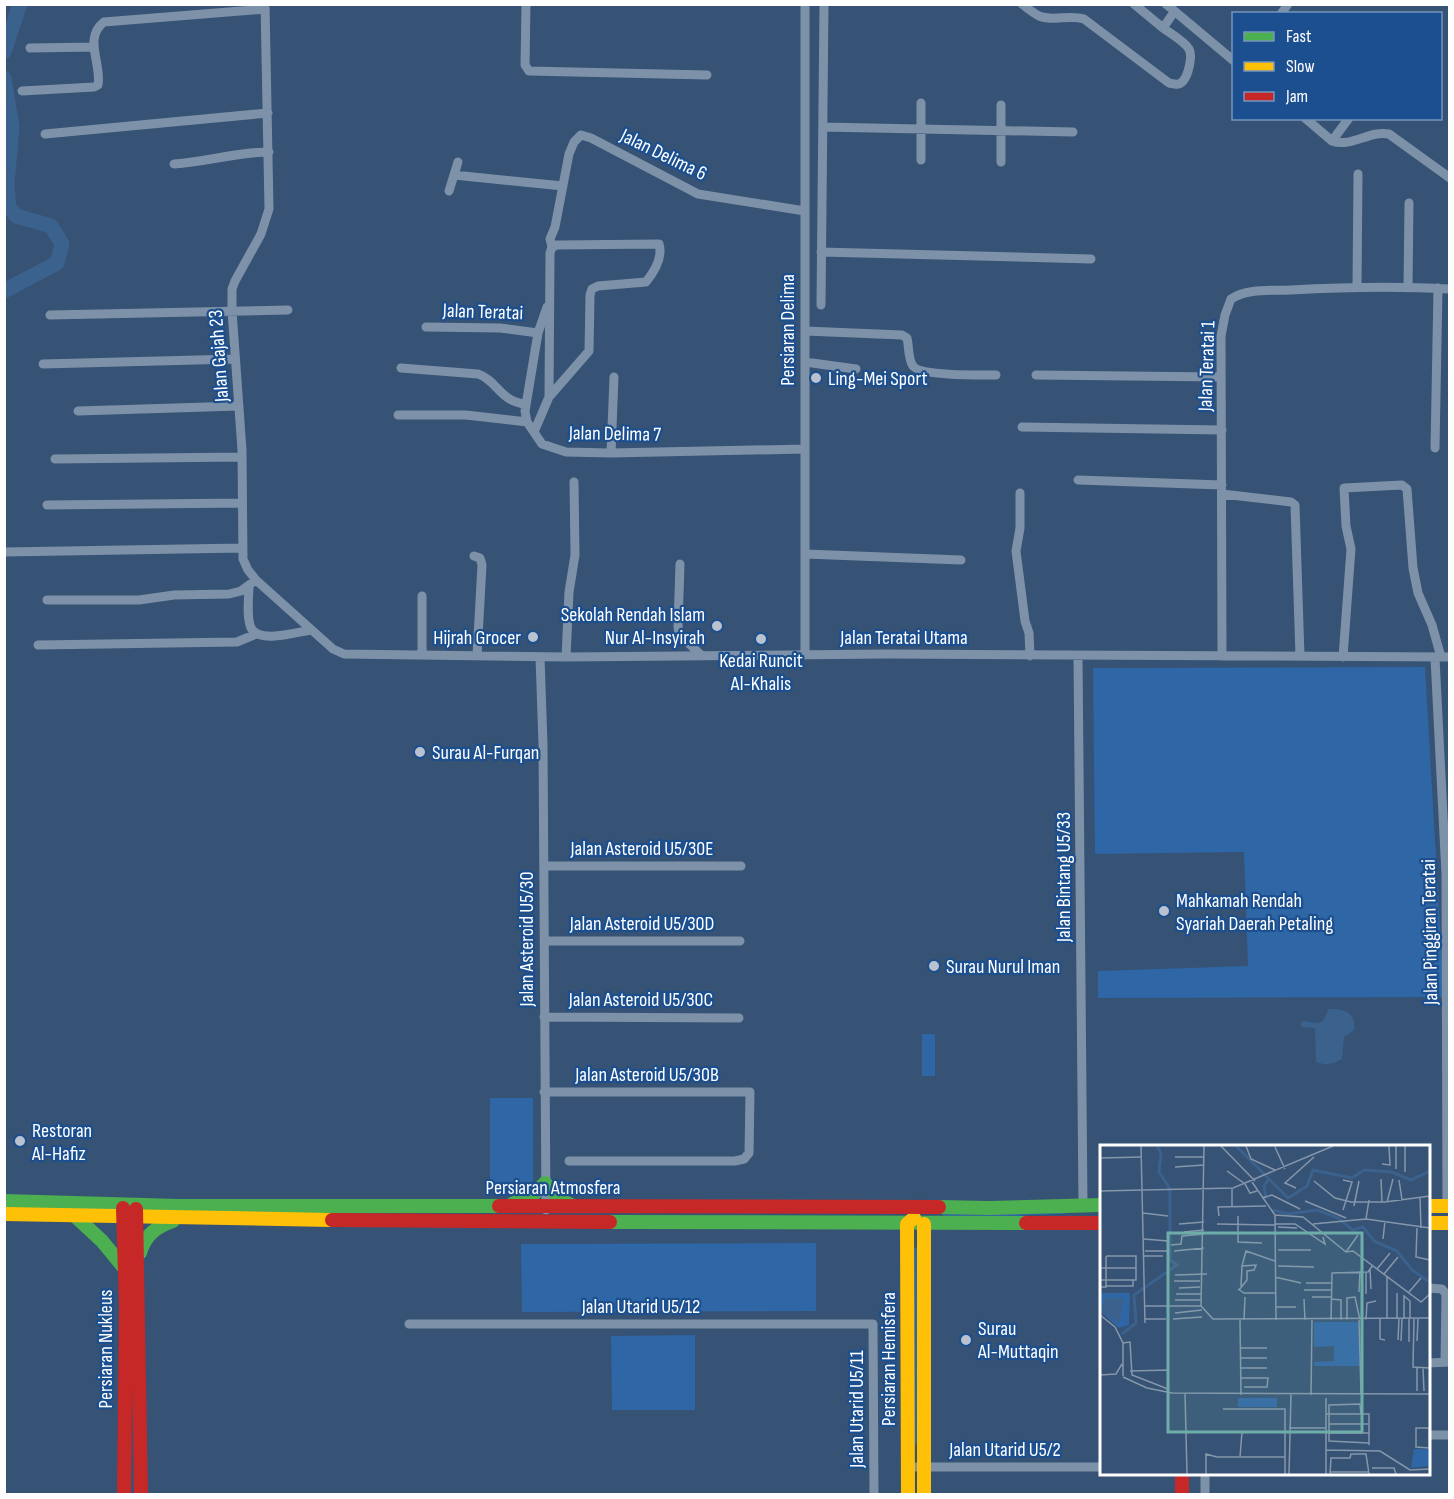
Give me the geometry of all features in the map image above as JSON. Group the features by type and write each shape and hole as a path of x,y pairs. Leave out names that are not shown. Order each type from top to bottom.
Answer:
{"street":[{"path":"526,4 525,65 529,71 707,75"},
{"name":"Persiaran Delima","path":"805,4 805,655"},
{"path":"821,306 824,4"},
{"path":"1022,4 1039,16 1060,18 1076,16 1084,19 1169,83 1177,84 1183,81 1190,52 1187,47 1134,4"},
{"path":"1166,4 1232,60"},
{"path":"22,91 96,86 99,81 94,47 95,33 99,26 111,20 265,7"},
{"name":"Jalan Gajah 23","path":"265,7 269,209 261,234 235,280 232,310 242,457 242,548 245,565 253,582 339,652 358,654"},
{"path":"1163,28 1174,12"},
{"path":"30,48 94,47"},
{"path":"921,103 921,160"},
{"path":"1001,105 1001,162"},
{"path":"45,134 268,113"},
{"path":"1307,120 1332,141 1347,143 1378,133 1389,134 1449,178"},
{"path":"1332,141 1348,120"},
{"path":"823,127 1073,132"},
{"name":"Jalan Delima 6","path":"563,186 569,154 574,142 581,135 591,138 698,194 805,211"},
{"path":"174,164 195,163 244,153 269,152"},
{"path":"449,191 458,162"},
{"path":"1358,174 1358,287"},
{"path":"454,175 563,186 555,227 550,239 552,247 549,299 549,397"},
{"path":"1408,288 1409,203"},
{"path":"534,432 549,397 589,351 592,289 598,286 646,282 655,270 660,246 652,242 552,247"},
{"path":"821,252 1091,259"},
{"name":"Jalan Teratai 1","path":"1222,656 1221,336 1231,299 1259,291 1358,287 1449,289"},
{"path":"1435,448 1438,288"},
{"path":"398,415 466,415 527,422 526,404 538,333 549,299"},
{"path":"50,315 288,310"},
{"name":"Jalan Teratai","path":"426,327 500,328 538,333"},
{"path":"805,331 902,335 907,338 911,363 917,369 930,372 996,375"},
{"path":"44,364 236,359"},
{"path":"805,362 856,369"},
{"path":"401,368 478,374 484,376 510,400 526,404"},
{"path":"1036,375 1221,377"},
{"path":"611,453 614,377"},
{"path":"78,411 239,406"},
{"name":"Jalan Delima 7","path":"527,422 542,444 566,452 805,449"},
{"path":"1022,427 1222,430"},
{"path":"55,459 242,457"},
{"path":"1078,480 1222,490 1290,502 1294,505 1300,657"},
{"path":"566,657 569,592 575,555 574,482"},
{"name":"Jalan Pinggiran Teratai","path":"1343,657 1351,549 1346,526 1344,488 1402,485 1407,489 1413,568 1418,593 1442,658 1448,1206"},
{"path":"1020,494 1020,528 1016,551 1025,621 1029,633 1030,656"},
{"path":"47,505 242,503"},
{"path":"4,552 242,548"},
{"path":"805,554 961,560"},
{"path":"474,556 480,558 482,565 477,655"},
{"path":"680,564 679,634 702,656"},
{"path":"48,600 139,600 174,595 229,594 241,591 253,582"},
{"path":"253,582 250,619 251,628 256,634 265,637 311,630"},
{"path":"422,654 423,596"},
{"path":"38,645 237,642 256,634"},
{"name":"Jalan Teratai Utama","path":"358,654 540,657 805,655 1442,658"},
{"name":"Jalan Bintang U5/33","path":"1078,656 1083,1205"},
{"name":"Jalan Asteroid U5/30","path":"540,657 543,745 546,1221"},
{"name":"Jalan Asteroid U5/30E","path":"544,866 741,866"},
{"name":"Jalan Asteroid U5/30D","path":"544,941 740,941"},
{"name":"Jalan Asteroid U5/30C","path":"544,1017 739,1018"},
{"name":"Jalan Asteroid U5/30B","path":"544,1092 750,1092 749,1153 744,1159 735,1161 569,1161"},
{"path":"504,1206 535,1193 545,1183 561,1200 575,1207"},
{"name":"Persiaran Atmosfera","path":"4,1201 130,1210 180,1218 1100,1223"},
{"path":"1009,1224 1032,1219 1068,1217 1083,1205"},
{"name":"Persiaran Atmosfera","path":"4,1214 75,1216 179,1206 945,1206 989,1208 1100,1205"},
{"path":"830,1206 885,1209 916,1221 943,1210 989,1208"},
{"path":"1430,1206 1448,1206"},
{"name":"Persiaran Nukleus","path":"124,1494 130,1210"},
{"path":"75,1216 130,1269 148,1233 160,1225 180,1218"},
{"name":"Persiaran Hemisfera","path":"908,1494 916,1221"},
{"name":"Persiaran Hemisfera","path":"916,1221 924,1494"},
{"path":"1430,1223 1449,1223"},
{"name":"Persiaran Nukleus","path":"130,1269 141,1494"},
{"path":"1430,1288 1442,1289 1446,1294 1447,1362 1430,1362"},
{"name":"Jalan Utarid U5/12","path":"409,1324 873,1324"},
{"name":"Jalan Utarid U5/11","path":"873,1324 874,1494"},
{"path":"1430,1435 1449,1435"},
{"name":"Jalan Utarid U5/2","path":"908,1467 1100,1467"},
{"path":"1182,1475 1182,1494"},
{"path":"1205,1475 1205,1494"}],"shaded area":[{"path":"1425,667 1444,997 1098,998 1098,971 1248,966 1244,852 1095,854 1093,668"},
{"path":"1329,1009 1340,1009 1348,1013 1353,1019 1354,1030 1344,1037 1342,1059 1323,1064 1316,1062 1315,1028 1301,1027 1301,1023 1323,1021"},
{"path":"922,1034 935,1034 935,1076 922,1076"},
{"path":"490,1098 533,1098 533,1181 521,1188 490,1188"},
{"path":"944,1212 1068,1212 998,1219 944,1219 942,1216"},
{"path":"816,1243 816,1311 522,1312 521,1244"},
{"path":"913,1248 918,1250 917,1444 914,1446"},
{"path":"695,1335 695,1410 612,1410 611,1336"}],"waterway":[{"path":"4,52 20,4"},
{"path":"4,78 12,127 7,184 9,207 16,216 51,226 62,244 57,263 4,291"}],"traffic: fast":[{"path":"512,1204 535,1193 545,1183 561,1200 573,1206"},
{"path":"4,1201 179,1206 499,1206"},
{"path":"939,1207 1100,1205"},
{"path":"75,1216 102,1241 125,1269"},
{"path":"140,1253 152,1232 173,1221"},
{"path":"610,1222 1026,1223"}],"traffic: slow":[{"path":"1430,1206 1450,1206"},
{"path":"4,1214 332,1220"},
{"path":"908,1494 907,1224 914,1218"},
{"path":"1430,1223 1450,1223"},
{"path":"924,1224 924,1494"}],"traffic: jam":[{"path":"499,1206 939,1207"},
{"path":"123,1208 126,1307 124,1494"},
{"path":"136,1209 141,1494"},
{"path":"332,1220 610,1222"},
{"path":"1026,1223 1100,1223"},
{"path":"1182,1475 1182,1494"}],"place":[{"name":"Ling-Mei Sport","path":"816,378"},
{"name":"Sekolah Rendah Islam Nur Al-Insyirah","path":"717,626"},
{"name":"Hijrah Grocer","path":"533,637"},
{"name":"Kedai Runcit Al-Khalis","path":"761,639"},
{"name":"Surau Al-Furqan","path":"420,752"},
{"name":"Mahkamah Rendah Syariah Daerah Petaling","path":"1164,911"},
{"name":"Surau Nurul Iman","path":"934,966"},
{"name":"Restoran Al-Hafiz","path":"20,1141"},
{"name":"Surau Al-Muttaqin","path":"966,1340"}]}
